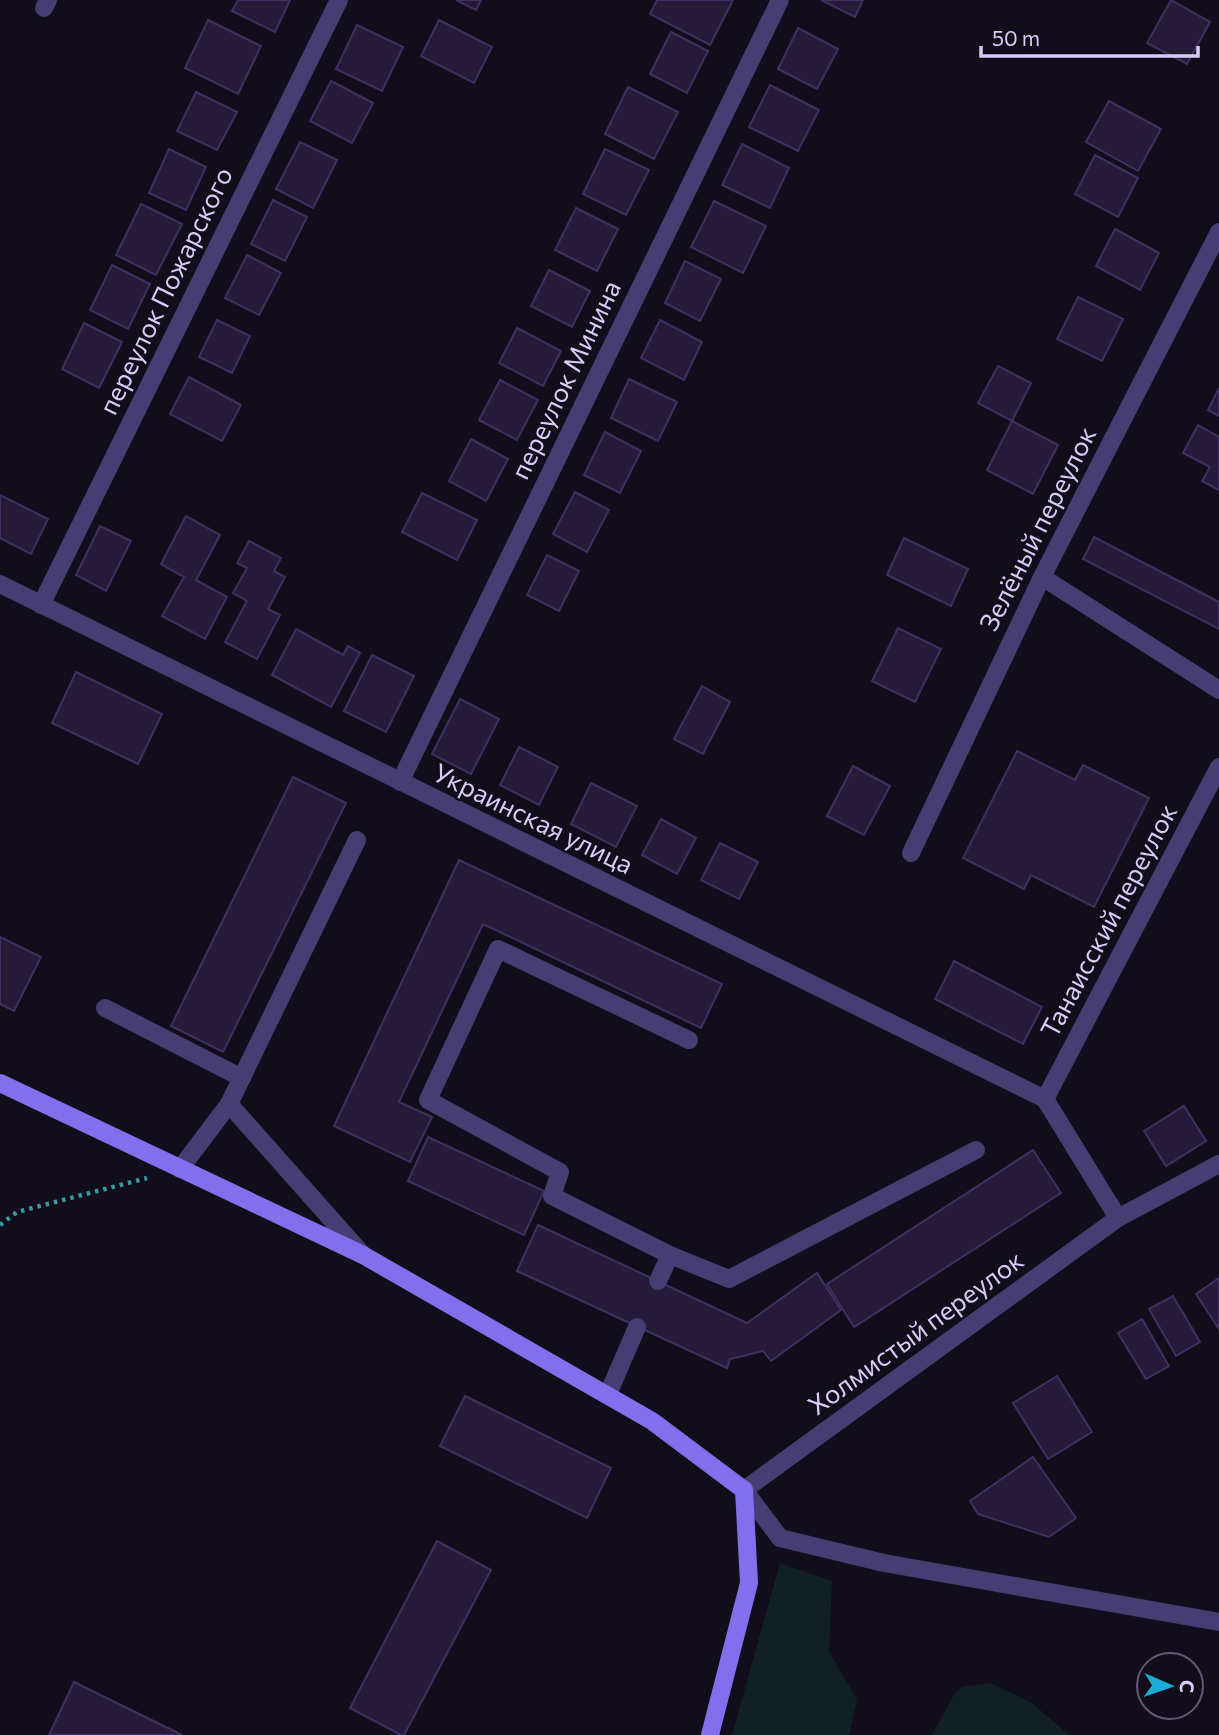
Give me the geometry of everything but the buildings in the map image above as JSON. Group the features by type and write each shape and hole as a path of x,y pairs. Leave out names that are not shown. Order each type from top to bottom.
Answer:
{"street":[{"name":"переулок Пожарского","path":"41,604 339,0"},
{"name":"переулок Минина","path":"400,782 780,0"},
{"name":"Зелёный переулок","path":"911,853 1042,577 1219,232"},
{"path":"1042,577 1219,690"},
{"name":"Украинская улица","path":"0,584 1045,1099"},
{"name":"Танаисский переулок","path":"1045,1099 1219,768"},
{"path":"180,1169 229,1104 357,840"},
{"path":"689,1040 498,949 428,1100 560,1172 552,1196 670,1255 729,1279 976,1150"},
{"path":"105,1008 242,1078"},
{"path":"0,1083 363,1255 608,1394 652,1421 744,1490 780,1538 884,1563 1219,1622"},
{"path":"1045,1099 1118,1219"},
{"path":"229,1104 363,1255"},
{"name":"Холмистый переулок","path":"744,1490 1118,1219 1219,1164"},
{"path":"658,1281 670,1255"},
{"path":"608,1394 637,1327"},
{"path":"710,1735 750,1583 744,1490"}],"path":[{"path":"0,1226 17,1212 180,1169"}],"shaded area":[{"path":"780,1563 832,1581 829,1651 857,1700 849,1735 732,1735"},
{"path":"991,1683 1032,1703 1069,1735 932,1735 955,1693 962,1687"}]}
